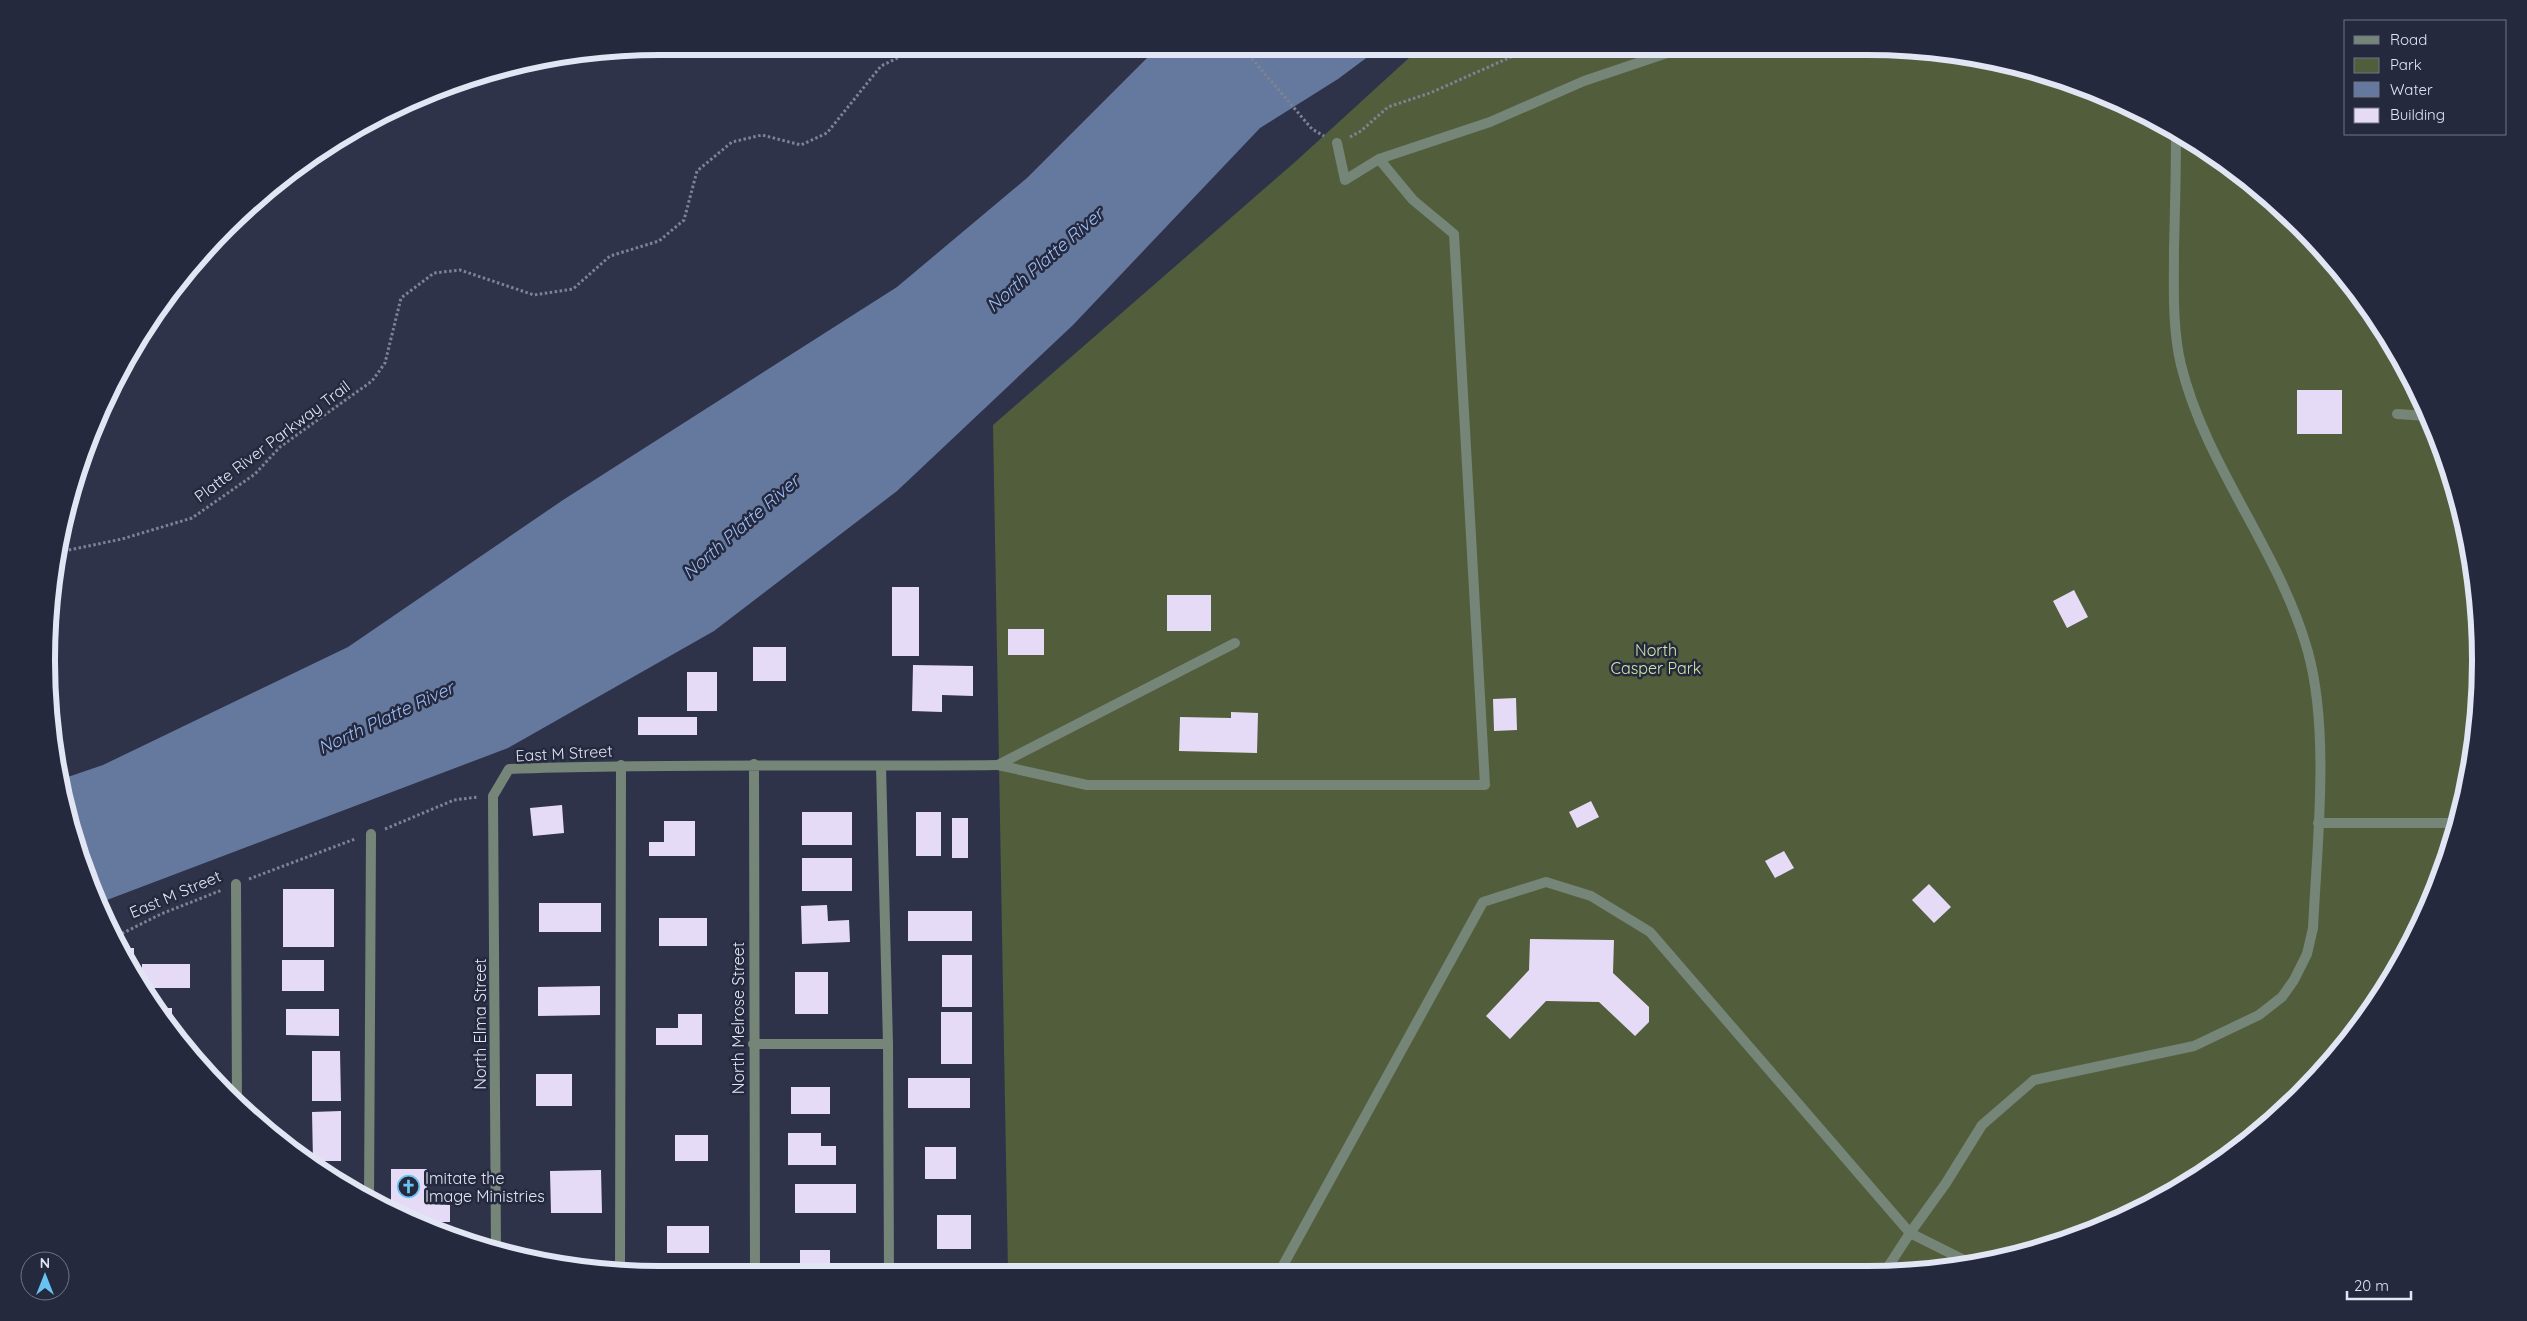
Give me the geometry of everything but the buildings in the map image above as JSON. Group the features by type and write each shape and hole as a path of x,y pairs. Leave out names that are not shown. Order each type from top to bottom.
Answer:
{"street":[{"path":"1338,143 1345,180 1379,159 1490,122 1584,81 1661,55"},
{"path":"1889,1265 1946,1183 1982,1125 2034,1080 2194,1046 2259,1015 2282,998 2294,980 2307,954 2313,928 2318,823 2319,749 2316,693 2308,653 2295,612 2214,450 2194,404 2181,364 2174,301 2176,140"},
{"path":"998,765 1087,785 1485,785 1454,234 1413,200 1379,159"},
{"path":"2397,414 2420,416"},
{"path":"998,765 1235,644"},
{"name":"North Melrose Street","path":"754,764 753,1044 755,1266"},
{"path":"620,1265 621,765"},
{"name":"East M Street","path":"494,796 509,769 621,765 998,765"},
{"path":"881,766 888,1044 889,1266"},
{"name":"North Elma Street","path":"494,796 496,1243"},
{"path":"2318,823 2449,823"},
{"path":"369,1191 371,834"},
{"path":"1283,1266 1483,902 1546,882 1591,896 1650,932 1910,1233 1961,1258"},
{"path":"236,884 237,1094"},
{"path":"753,1044 888,1044"}],"path":[{"name":"Platte River Parkway Trail","path":"65,551 122,539 192,518 255,474 280,447 372,381 385,363 401,298 434,273 460,270 534,295 573,289 610,256 659,241 684,220 697,171 732,142 762,135 801,145 827,133 881,66 902,55"},
{"path":"1249,55 1312,129 1338,143 1361,131 1388,107 1430,93 1516,55"},
{"name":"East M Street","path":"120,934 161,914 320,851 371,834 454,800 494,796"}],"green space":[{"name":"North Casper Park","path":"1412,55 1906,56 1946,60 1985,67 2061,87 2098,101 2134,117 2203,157 2266,205 2322,261 2347,292 2370,324 2410,393 2440,466 2451,504 2467,581 2471,621 2471,700 2467,740 2460,779 2440,855 2410,928 2391,963 2370,997 2322,1060 2266,1116 2235,1141 2203,1164 2134,1204 2061,1234 1985,1254 1946,1261 1866,1266 1008,1266 993,425 1295,162"}],"water":[{"name":"North Platte River","path":"1150,55 1370,55 1338,79 1260,128 1073,325 897,491 714,631 508,748 105,901 87,855 67,777 103,765 348,647 563,500 897,287 1027,178"}],"place":[{"name":"Imitate the Image Ministries","path":"409,1187"}]}
